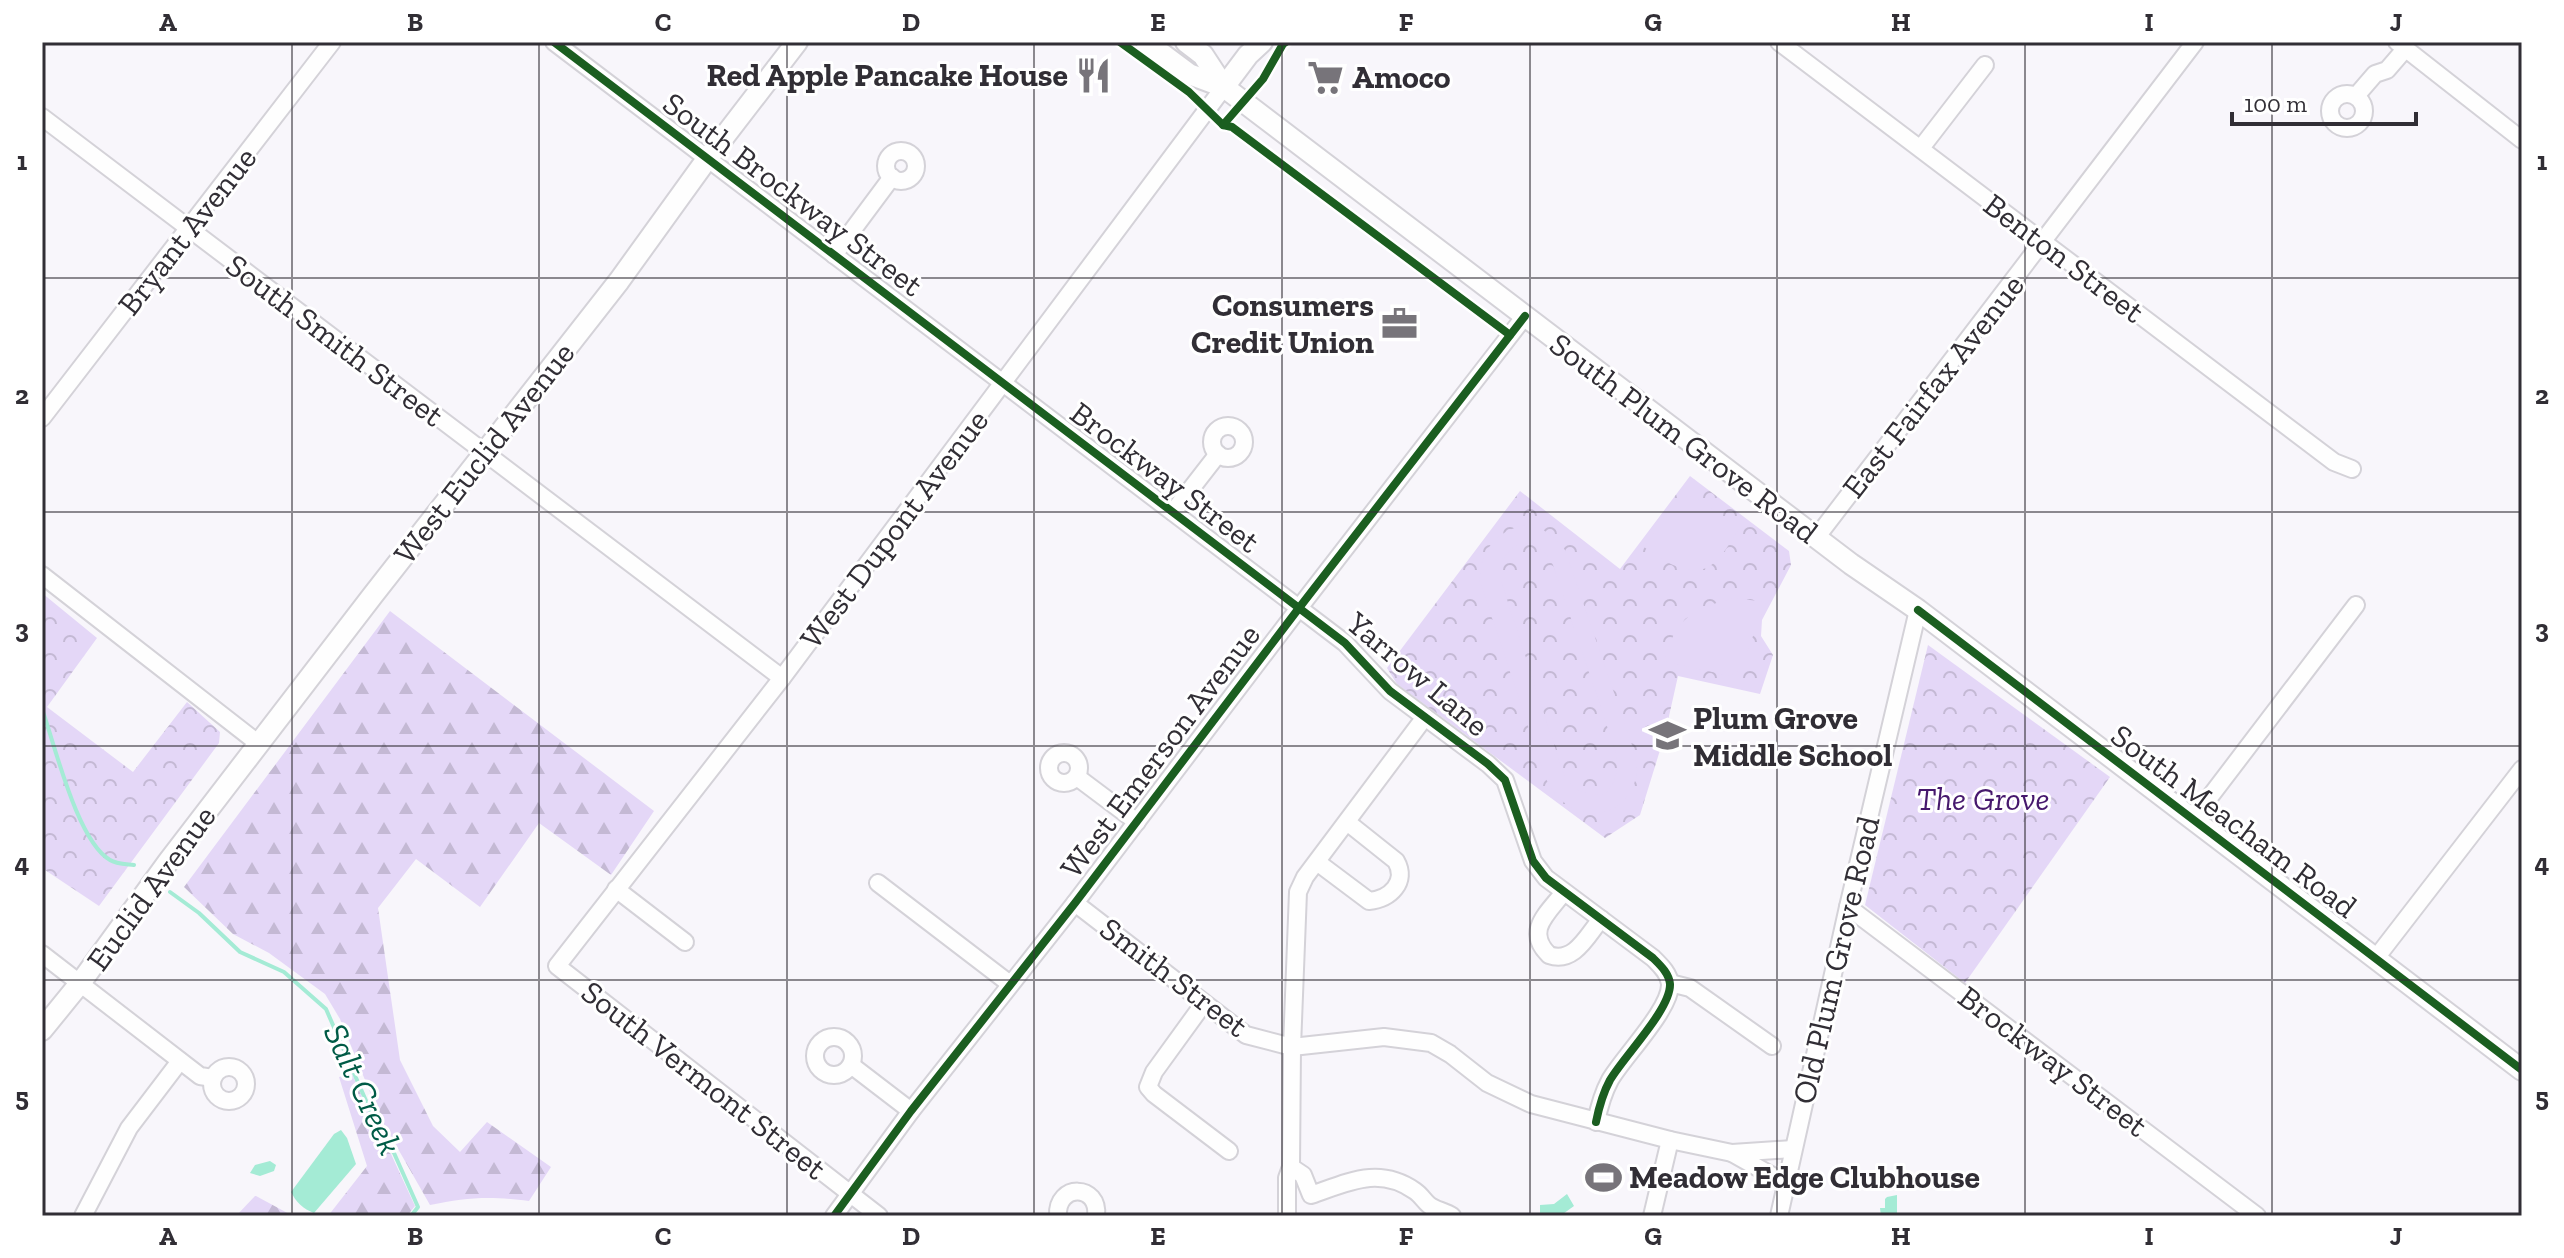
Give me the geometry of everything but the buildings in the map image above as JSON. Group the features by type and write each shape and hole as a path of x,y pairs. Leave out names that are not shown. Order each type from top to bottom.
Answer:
{"main road":[{"path":"707,159 797,42"},
{"name":"South Plum Grove Road","path":"1146,42 1189,74 1224,87 1816,538 1918,610"},
{"name":"South Plum Grove Road","path":"1186,42 1203,55 1224,87"},
{"path":"1224,87 1262,42"},
{"name":"West Euclid Avenue","path":"259,744 619,281 707,159"},
{"name":"South Meacham Road","path":"1918,610 2522,1070"},
{"name":"Euclid Avenue","path":"42,1030 259,744"}],"street":[{"name":"Bryant Avenue","path":"42,418 332,42"},
{"name":"South Brockway Street","path":"554,42 1003,384"},
{"name":"Benton Street","path":"1779,42 2334,462 2352,469"},
{"name":"East Fairfax Avenue","path":"1816,538 2195,42"},
{"path":"2356,96 2375,74 2387,70 2402,45 2520,135"},
{"path":"1921,148 1985,65"},
{"name":"West Dupont Avenue","path":"557,966 782,678 1224,87"},
{"name":"South Smith Street","path":"42,117 782,678"},
{"path":"834,255 892,177"},
{"name":"West Emerson Avenue","path":"834,1216 911,1111 1075,903 1525,316"},
{"name":"Brockway Street","path":"1003,384 1299,608"},
{"path":"1173,512 1218,454"},
{"path":"42,575 259,744"},
{"path":"2193,819 2356,605"},
{"name":"Yarrow Lane","path":"1299,608 1345,643 1390,691 1505,780 1533,861 1546,878 1653,958 1670,983"},
{"name":"Old Plum Grove Road","path":"1779,1216 1918,610"},
{"path":"1425,717 1298,892 1291,1167 1287,1178 1287,1211 1305,1202 1311,1195 1362,1179 1386,1178 1416,1191 1430,1211 1452,1216"},
{"path":"2376,958 2522,769"},
{"path":"1077,777 1137,822"},
{"path":"1317,862 1369,901 1387,897 1399,883 1400,868 1396,861 1347,822"},
{"path":"878,883 1010,984"},
{"path":"616,889 685,942"},
{"path":"1564,892 1536,933 1538,942 1549,955 1565,958 1572,955 1601,919"},
{"name":"Smith Street","path":"1075,903 1246,1035 1292,1047 1384,1037 1431,1043 1504,1092 1531,1104 1732,1153 1793,1149"},
{"name":"Brockway Street","path":"1848,907 2257,1216"},
{"path":"42,954 200,1076 213,1078"},
{"name":"South Vermont Street","path":"557,966 879,1216"},
{"path":"1596,1122 1610,1080 1666,1001 1670,983 1690,988 1772,1046"},
{"path":"1204,1003 1154,1072 1148,1087 1229,1151"},
{"path":"83,1216 129,1128 180,1061"},
{"path":"851,1065 911,1111"},
{"path":"1652,1216 1670,1140"},
{"name":"Smith Street","path":"1732,1153 1785,1183"},
{"path":"1291,1167 1303,1175 1311,1195"},
{"path":"1058,1216 1063,1197 1076,1191 1093,1199 1096,1216"}],"green space":[{"path":"1690,476 1789,551 1791,565 1762,620 1761,636 1773,655 1760,694 1678,676 1665,734 1640,815 1605,838 1397,684 1387,668 1520,491 1620,569"},
{"path":"1681,496 1696,497 1739,529 1718,559 1702,569 1675,566 1644,547"},
{"path":"1525,525 1543,530 1565,550 1633,748 1637,770 1633,786 1618,806 1608,811 1585,812 1573,808 1558,797 1549,785 1480,582 1480,571 1491,544","holes":["1525,543 1542,550 1553,565 1616,753 1616,776 1604,795 1579,791 1563,772 1501,581 1501,561 1514,546"]},
{"path":"42,593 97,638 47,707 133,772 187,702 220,732 219,743 99,906 42,868"},
{"path":"1734,598 1766,602 1740,670 1730,676 1664,661 1674,634 1688,617 1707,606"},
{"path":"390,611 654,811 611,875 539,823 480,907 416,859 378,908 400,1060 433,1126 460,1152 487,1122 551,1167 529,1201 479,1198 430,1205 381,1119 340,1019 325,994 269,953 233,934 184,887"},
{"name":"The Grove","path":"1928,645 2110,777 1965,983 1865,905"},
{"path":"352,1074 384,1147 391,1154 415,1206 407,1216 328,1216 367,1166 339,1077"},
{"path":"256,1196 293,1216 236,1216"}],"shaded area":[{"path":"341,1130 356,1164 314,1213 300,1205 291,1192 334,1134"},
{"path":"270,1161 276,1165 274,1171 260,1176 250,1173 255,1165"},
{"path":"1567,1194 1574,1206 1560,1216 1540,1216 1540,1205 1554,1204"},
{"path":"1897,1195 1897,1216 1881,1216 1880,1208 1885,1208 1885,1199"}],"waterway":[{"name":"Salt Creek","path":"42,709 68,791 87,833 98,850 110,860 134,865"},
{"name":"Salt Creek","path":"170,892 199,913 240,952 284,972 326,1009 384,1142 394,1153 418,1207 411,1216"}],"cycle path":[{"path":"554,42 1345,643 1390,691 1505,780 1533,861 1546,878 1653,958 1669,980 1663,1006 1610,1080 1596,1122"},
{"path":"1120,42 1189,92 1223,125 1232,127 1510,335"},
{"path":"1223,125 1263,79 1286,42"},
{"path":"834,1216 911,1111 1075,903 1525,316"},
{"path":"1918,610 2522,1070"}],"place":[{"name":"Red Apple Pancake House","path":"1094,75"},
{"name":"Amoco","path":"1326,77"},
{"name":"Consumers Credit Union","path":"1400,323"},
{"name":"Plum Grove Middle School","path":"1667,736"},
{"name":"Meadow Edge Clubhouse","path":"1603,1177"}]}
